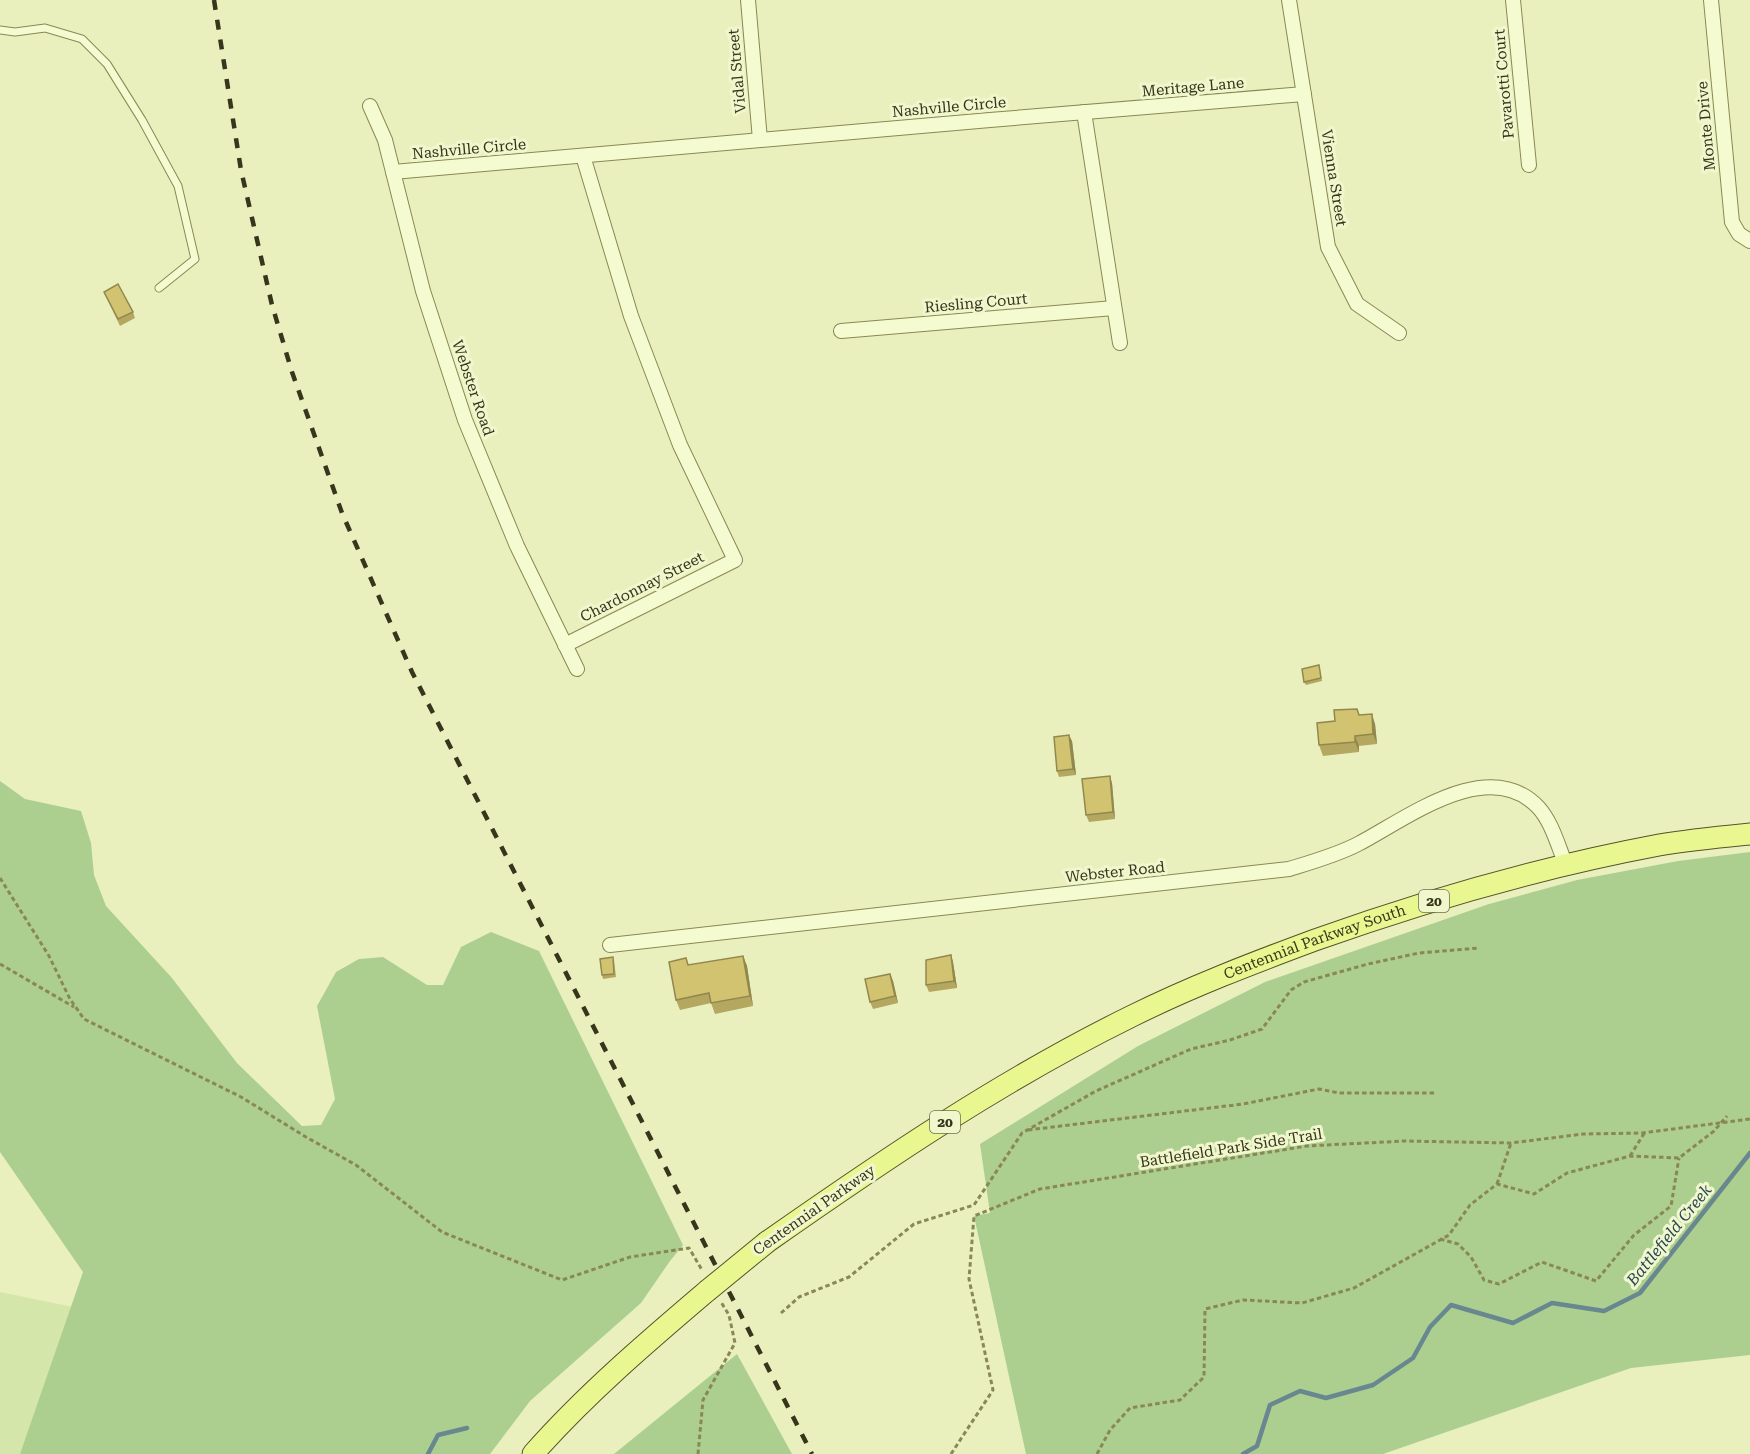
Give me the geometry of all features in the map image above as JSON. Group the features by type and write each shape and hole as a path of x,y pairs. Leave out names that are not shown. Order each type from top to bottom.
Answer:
{"main road":[{"name":"Centennial Parkway South","path":"1131,1016 1255,962 1377,918 1504,880 1661,845 1750,834"},
{"name":"Centennial Parkway","path":"533,1454 552,1432 646,1343 768,1242 889,1156 988,1094 1131,1016"}],"street":[{"name":"Vidal Street","path":"748,0 760,140"},
{"name":"Vienna Street","path":"1289,0 1328,247 1357,304 1399,333"},
{"name":"Pavarotti Court","path":"1513,0 1529,165"},
{"name":"Monte Drive","path":"1711,0 1732,222 1739,234 1750,241"},
{"name":"Meritage Lane","path":"1084,112 1304,94"},
{"name":"Webster Road","path":"370,106 385,140 423,291 465,420 517,546 577,669"},
{"name":"Nashville Circle","path":"393,172 1084,112"},
{"path":"1084,112 1120,343"},
{"name":"Chardonnay Street","path":"565,645 735,560 681,445 631,316 583,156"},
{"name":"Riesling Court","path":"841,331 1114,308"},
{"name":"Webster Road","path":"610,945 1289,869 1359,843 1419,808 1455,794 1492,786 1525,796 1536,805 1548,820 1566,865"}],"lane":[{"path":"0,30 15,32 45,28 82,39 107,64 142,120 178,186 195,259 159,288"}],"path":[{"path":"0,878 49,956 84,1019 241,1097 356,1165 442,1232 562,1280 630,1257 689,1248"},
{"path":"782,1313 799,1297 849,1276 914,1224 974,1205 1022,1133 1096,1091 1191,1049 1230,1040 1262,1029 1291,990 1304,982 1368,964 1419,953 1479,948"},
{"path":"0,964 76,1008"},
{"path":"1026,1131 1243,1104 1319,1089 1339,1093 1435,1093"},
{"path":"1497,1184 1534,1194 1567,1173 1630,1156 1679,1158 1714,1131 1727,1116"},
{"name":"Battlefield Park Side Trail","path":"951,1454 993,1390 969,1279 974,1216 1040,1189 1307,1146 1404,1141 1511,1143 1583,1134 1645,1132 1750,1119"},
{"path":"1630,1156 1645,1132"},
{"path":"1097,1454 1110,1430 1130,1408 1179,1400 1204,1377 1205,1309 1243,1300 1302,1303 1354,1288 1449,1235 1470,1205 1497,1184 1511,1143"},
{"path":"1440,1239 1458,1244 1471,1257 1484,1280 1499,1284 1542,1262 1596,1281 1634,1235 1671,1206 1679,1158"},
{"path":"698,1454 703,1400 735,1343 729,1315"}],"green space":[{"path":"0,781 25,799 81,811 91,843 94,875 106,906 172,978 237,1063 302,1126 321,1125 335,1099 317,1006 336,972 359,959 383,957 427,985 443,985 461,947 491,932 539,951 683,1245 641,1303 530,1401 490,1454 20,1454 83,1272 0,1152"},
{"path":"1750,852 1750,1355 1631,1368 1383,1454 1026,1454 974,1216 990,1213 980,1144 1138,1046 1265,982 1489,904 1577,880 1678,861"},
{"path":"0,1292 73,1307 20,1454 0,1454"},
{"path":"737,1354 792,1454 614,1454"}],"building":[{"path":"118,284 133,312 118,319 104,292"},
{"path":"1319,665 1321,678 1304,682 1302,669"},
{"path":"1357,709 1359,715 1372,714 1373,734 1355,736 1355,742 1319,745 1317,723 1335,721 1334,710"},
{"path":"1069,735 1073,769 1057,771 1054,737"},
{"path":"1110,776 1113,812 1086,815 1082,779"},
{"path":"951,955 954,981 926,985 926,960"},
{"path":"743,956 750,996 711,1003 709,993 676,1000 669,962 686,958 688,965"},
{"path":"613,957 614,974 602,975 600,959"},
{"path":"890,974 895,996 870,1002 865,979"}],"waterway":[{"name":"Battlefield Creek","path":"1243,1454 1257,1446 1270,1405 1300,1391 1326,1398 1373,1385 1413,1358 1430,1327 1451,1305 1513,1323 1552,1303 1604,1311 1640,1293 1750,1153"},
{"name":"Battlefield Creek","path":"428,1454 438,1435 467,1428"}],"railway":[{"path":"214,0 241,170 272,305 292,372 342,513 412,672 812,1454"}]}
